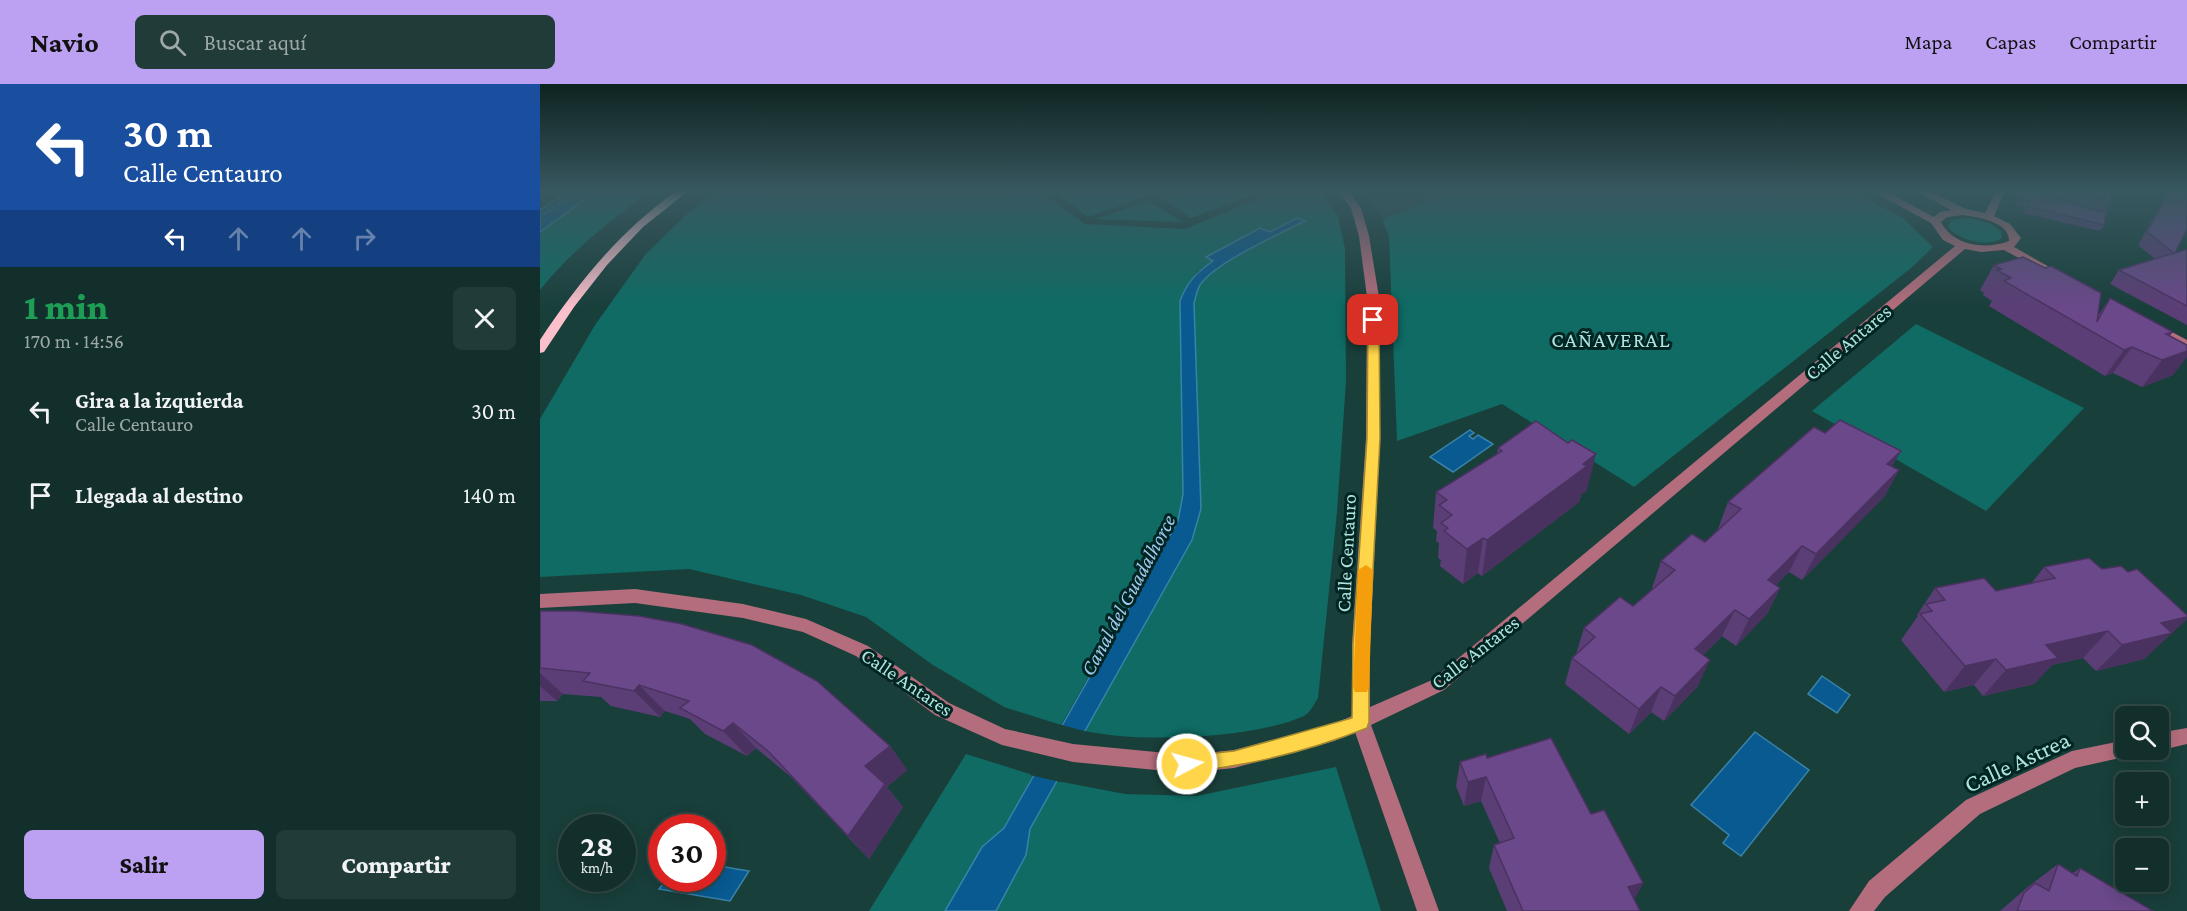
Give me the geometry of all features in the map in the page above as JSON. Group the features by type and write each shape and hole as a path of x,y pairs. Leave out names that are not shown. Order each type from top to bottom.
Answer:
{"main road":[{"path":"540,349 566,308 606,256 636,231"}],"street":[{"name":"Calle Centauro","path":"1362,231 1373,297 1373,438 1361,645 1361,722 1428,911"},
{"path":"1940,231 1947,237 1964,244 1987,249 2007,247 2014,243 2016,238 2012,231"},
{"name":"Calle Antares","path":"540,601 635,596 743,611 806,626 862,651 942,709 1002,737 1088,755 1187,764 1234,759 1334,733 1438,685 1964,244"},
{"path":"2007,247 2075,284"},
{"path":"2146,323 2187,345"},
{"path":"2169,740 2187,736"},
{"name":"Calle Astrea","path":"1860,911 1877,889 1973,807 2073,760 2115,751"}],"shaded area":[{"path":"542,231 600,231 540,290 540,232"},
{"path":"670,231 1272,231 1207,258 1214,261 1197,272 1180,301 1183,494 1178,520 1061,725 1004,707 933,665 866,617 801,595 689,569 540,577 540,419 595,325 645,255"},
{"path":"1255,231 1286,231 1219,267 1199,287 1194,303 1201,509 1192,540 1030,829 1026,855 996,911 945,911 982,847 1004,828 1178,521 1183,494 1180,301 1186,288 1197,274 1213,261 1206,257"},
{"path":"1285,231 1341,231 1345,249 1346,381 1337,512 1318,698 1304,716 1256,730 1165,738 1108,735 1085,731 1192,540 1201,510 1194,303 1198,289 1219,267"},
{"path":"1387,231 1916,231 1933,247 1911,268 1634,487 1502,404 1397,441 1389,236"},
{"path":"1952,231 2000,231 2002,238 1996,241 1981,242 1966,239"},
{"path":"1916,324 2084,408 1986,511 1812,411"},
{"path":"1470,430 1474,433 1469,436 1473,439 1478,435 1493,444 1453,472 1430,457"},
{"path":"1822,676 1850,695 1837,713 1808,694"},
{"path":"1755,732 1809,770 1741,856 1723,843 1729,835 1691,805"},
{"path":"966,754 1033,775 1004,828 982,848 945,911 869,911"},
{"path":"1336,767 1381,911 996,911 1026,855 1030,829 1057,781 1125,794 1197,796"},
{"path":"726,867 749,871 730,901 677,892 726,892"}],"pier":[{"path":"1058,724 1088,732 1060,782 1030,775"}],"building":[{"path":"2186,231 2175,253 2187,249 2187,306 2119,270 2174,253 2147,232"},
{"path":"2023,257 2045,268 2051,266 2101,293 2097,322 2110,298 2173,332 2166,334 2187,345 2187,351 2162,360 2132,347 2124,350 2004,281 2011,278 1997,270 2001,269 1994,265"},
{"path":"1840,420 1901,451 1887,464 1899,470 1816,554 1802,546 1768,580 1780,588 1749,619 1735,610 1695,649 1710,660 1675,696 1661,687 1639,709 1572,658 1595,637 1584,628 1620,597 1633,606 1675,570 1661,561 1692,534 1705,542 1741,509 1728,502 1814,427 1825,433"},
{"path":"1536,421 1568,443 1572,440 1596,454 1583,464 1587,466 1487,540 1483,538 1467,549 1444,531 1448,528 1441,523 1452,515 1439,505 1447,500 1436,492 1502,451 1498,448"},
{"path":"2089,558 2102,569 2121,566 2128,572 2137,569 2187,617 2161,623 2172,633 2122,645 2108,631 2046,645 2058,658 2006,670 1996,659 1965,666 1920,614 1932,611 1926,604 1945,600 1935,588 1984,578 1996,591 2055,578 2044,567"},
{"path":"540,611 577,611 639,616 682,624 752,645 817,681 890,746 865,766 885,784 848,836 769,752 733,723 723,731 680,708 689,701 639,685 634,691 583,681 590,673 540,668"},
{"path":"1551,738 1591,814 1604,810 1643,883 1628,887 1640,911 1523,911 1494,845 1514,838 1486,777 1468,782 1460,762 1486,754 1487,758"},
{"path":"2058,864 2077,876 2080,868 2115,889 2115,892 2121,892 2153,911 2017,911 2024,893 2035,883 2049,891"}],"slow traffic":[{"path":"1361,687 1366,570"}],"district":[{"name":"CAÑAVERAL","path":"1611,340"}],"route":[{"path":"1187,764 1234,759 1334,733 1361,722 1361,645 1373,438 1373,320"}],"water label":[{"name":"Canal del Guadalhorce","path":"1128,595"}]}
